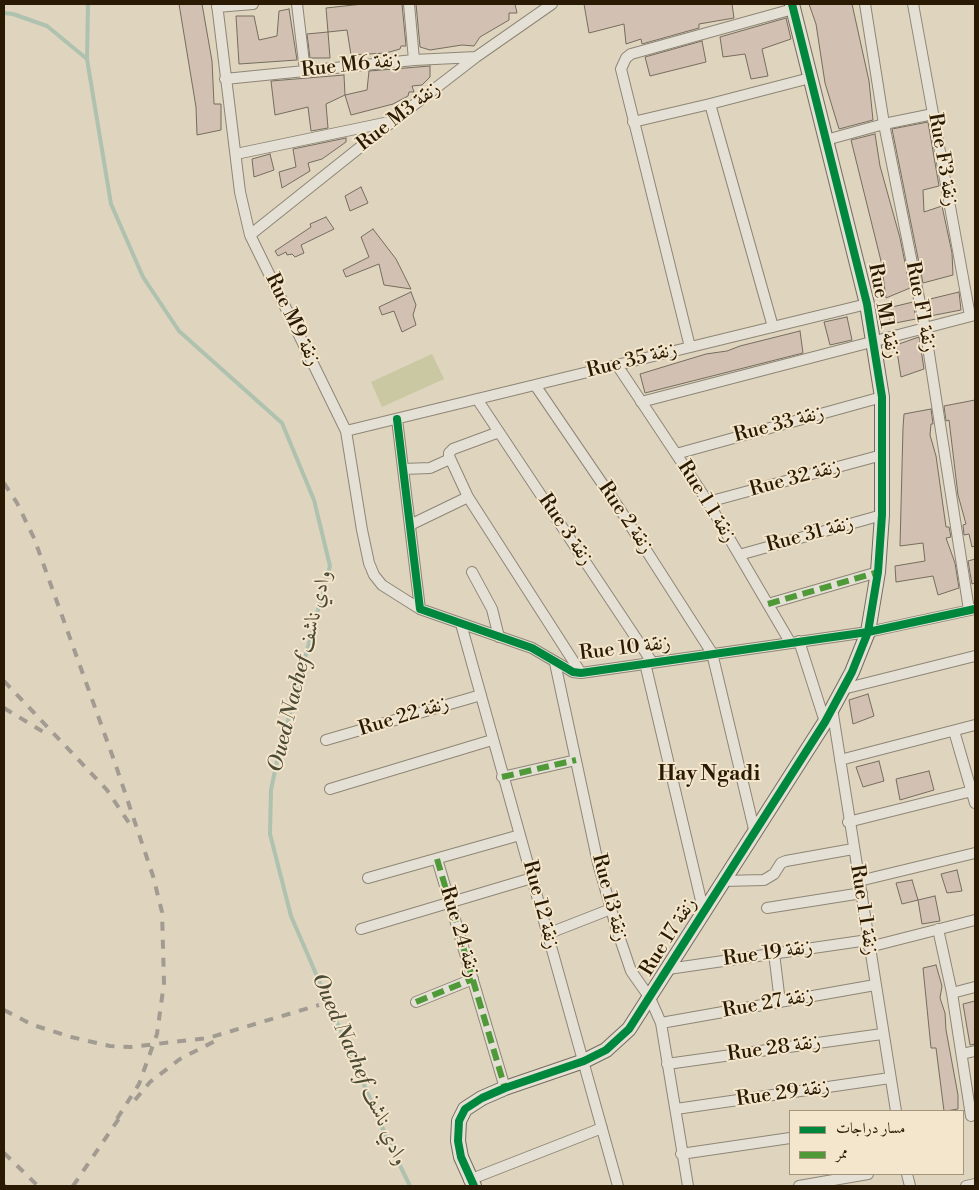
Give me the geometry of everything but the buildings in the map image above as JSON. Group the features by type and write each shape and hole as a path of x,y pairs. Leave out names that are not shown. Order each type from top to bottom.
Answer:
{"street":[{"path":"217,5 253,4"},
{"path":"297,4 304,71"},
{"path":"410,4 414,60"},
{"name":"Rue M3 زنقة","path":"250,235 476,57 552,4"},
{"name":"Rue F1 زنقة","path":"865,4 884,124 925,328 972,610"},
{"name":"Rue F3 زنقة","path":"913,4 973,315"},
{"name":"Rue M9 زنقة","path":"217,5 240,192 250,235 346,431 369,563 382,585 420,609"},
{"path":"690,347 621,69 626,58 631,54 793,6"},
{"name":"Rue M1 زنقة","path":"793,6 867,304 875,341 882,396 882,515 878,572 868,632"},
{"name":"Rue M6 زنقة","path":"225,79 414,60 476,57"},
{"path":"633,122 810,78"},
{"path":"710,104 773,327"},
{"path":"826,140 884,124 933,114"},
{"path":"236,154 393,121"},
{"name":"Rue 35 زنقة","path":"346,431 867,304"},
{"name":"Rue 35 زنقة","path":"641,402 973,315"},
{"name":"Rue 1 زنقة 1","path":"617,365 708,502 768,604 795,641"},
{"name":"Rue 2 زنقة","path":"535,385 621,511 712,654 754,830"},
{"name":"Rue 33 زنقة","path":"676,454 882,396"},
{"name":"Rue 3 زنقة","path":"477,399 649,663"},
{"path":"397,419 420,609"},
{"path":"499,432 453,448 449,453 450,458 468,497 521,576 581,673"},
{"name":"Rue 32 زنقة","path":"708,502 882,456"},
{"path":"403,469 430,468 450,458"},
{"path":"410,525 468,497"},
{"name":"Rue 31 زنقة","path":"739,555 882,515"},
{"path":"472,572 492,609 499,637"},
{"path":"768,604 878,572"},
{"name":"Rue 10 زنقة","path":"420,609 532,648 567,670 581,673 868,632 972,610"},
{"name":"Rue 12 زنقة","path":"461,624 502,777 520,834 618,1186"},
{"name":"Rue 17 زنقة","path":"471,1183 460,1149 459,1121 466,1109 506,1088 584,1061 606,1050 622,1036 650,998 754,830 825,722 843,689 868,632"},
{"path":"795,641 825,722"},
{"path":"843,689 975,656"},
{"name":"Rue 13 زنقة","path":"555,663 611,909 627,961 650,998 661,1024 676,1109 681,1154 688,1186"},
{"path":"649,663 704,913"},
{"name":"Rue 22 زنقة","path":"326,740 481,695"},
{"name":"Rue 1 زنقة 1","path":"832,708 848,822 858,881 862,893 882,1034 896,1110"},
{"path":"840,760 975,725"},
{"path":"954,731 975,803"},
{"path":"330,789 492,740"},
{"path":"502,777 576,760"},
{"path":"848,822 972,791"},
{"name":"Rue 24 زنقة","path":"506,1088 437,859 478,845 520,834"},
{"path":"724,881 764,880 774,874 781,863 786,861 853,849"},
{"path":"858,881 975,852"},
{"path":"368,878 437,859"},
{"path":"361,928 532,878"},
{"path":"767,908 862,893"},
{"path":"547,934 611,909"},
{"name":"Rue 19 زنقة","path":"668,969 774,953 868,944 975,920"},
{"path":"938,929 952,993 970,1116"},
{"path":"774,953 780,1002"},
{"path":"416,1002 473,979"},
{"name":"Rue 27 زنقة","path":"661,1024 875,985"},
{"path":"952,993 975,987"},
{"name":"Rue 28 زنقة","path":"667,1064 882,1034"},
{"path":"962,1054 975,1051"},
{"name":"Rue 29 زنقة","path":"676,1109 890,1078"},
{"path":"471,1183 602,1128"},
{"path":"681,1154 789,1138"},
{"path":"799,1186 862,1175"},
{"path":"966,1186 975,1184"}],"green space":[{"path":"432,354 444,379 382,407 371,382"}],"waterway":[{"path":"87,59 88,4"},
{"name":"Oued Nachef وادي ناشف","path":"4,13 13,14 47,26 87,59 111,204 143,277 179,331 282,423 314,500 330,566 277,761 271,790 270,834 291,916 390,1145 410,1186"}],"railway":[{"path":"4,483 17,503 34,538 115,763 153,876 162,912 164,983 157,1034 139,1084 115,1122"},
{"path":"4,681 107,790 131,826"},
{"path":"4,708 50,736"},
{"path":"4,1010 33,1025 71,1037 110,1046 130,1047 208,1038 319,1005"},
{"path":"135,1100 150,1082 180,1059 217,1040"},
{"path":"73,1186 120,1117"},
{"path":"4,1153 38,1186"}],"marked path":[{"path":"768,604 878,572"},
{"path":"502,777 576,760"},
{"path":"437,859 505,1088"},
{"path":"416,1002 473,979"}],"cycle path":[{"path":"474,1186 461,1157 458,1141 459,1121 465,1109 482,1098 505,1088 584,1061 606,1050 629,1029 825,722 852,672 868,632 878,572 882,515 882,397 867,304 792,4"},
{"path":"397,419 420,609 532,648 573,672 581,673 868,632 975,609"}],"district":[{"name":"Hay Ngadi","path":"709,775"}]}
